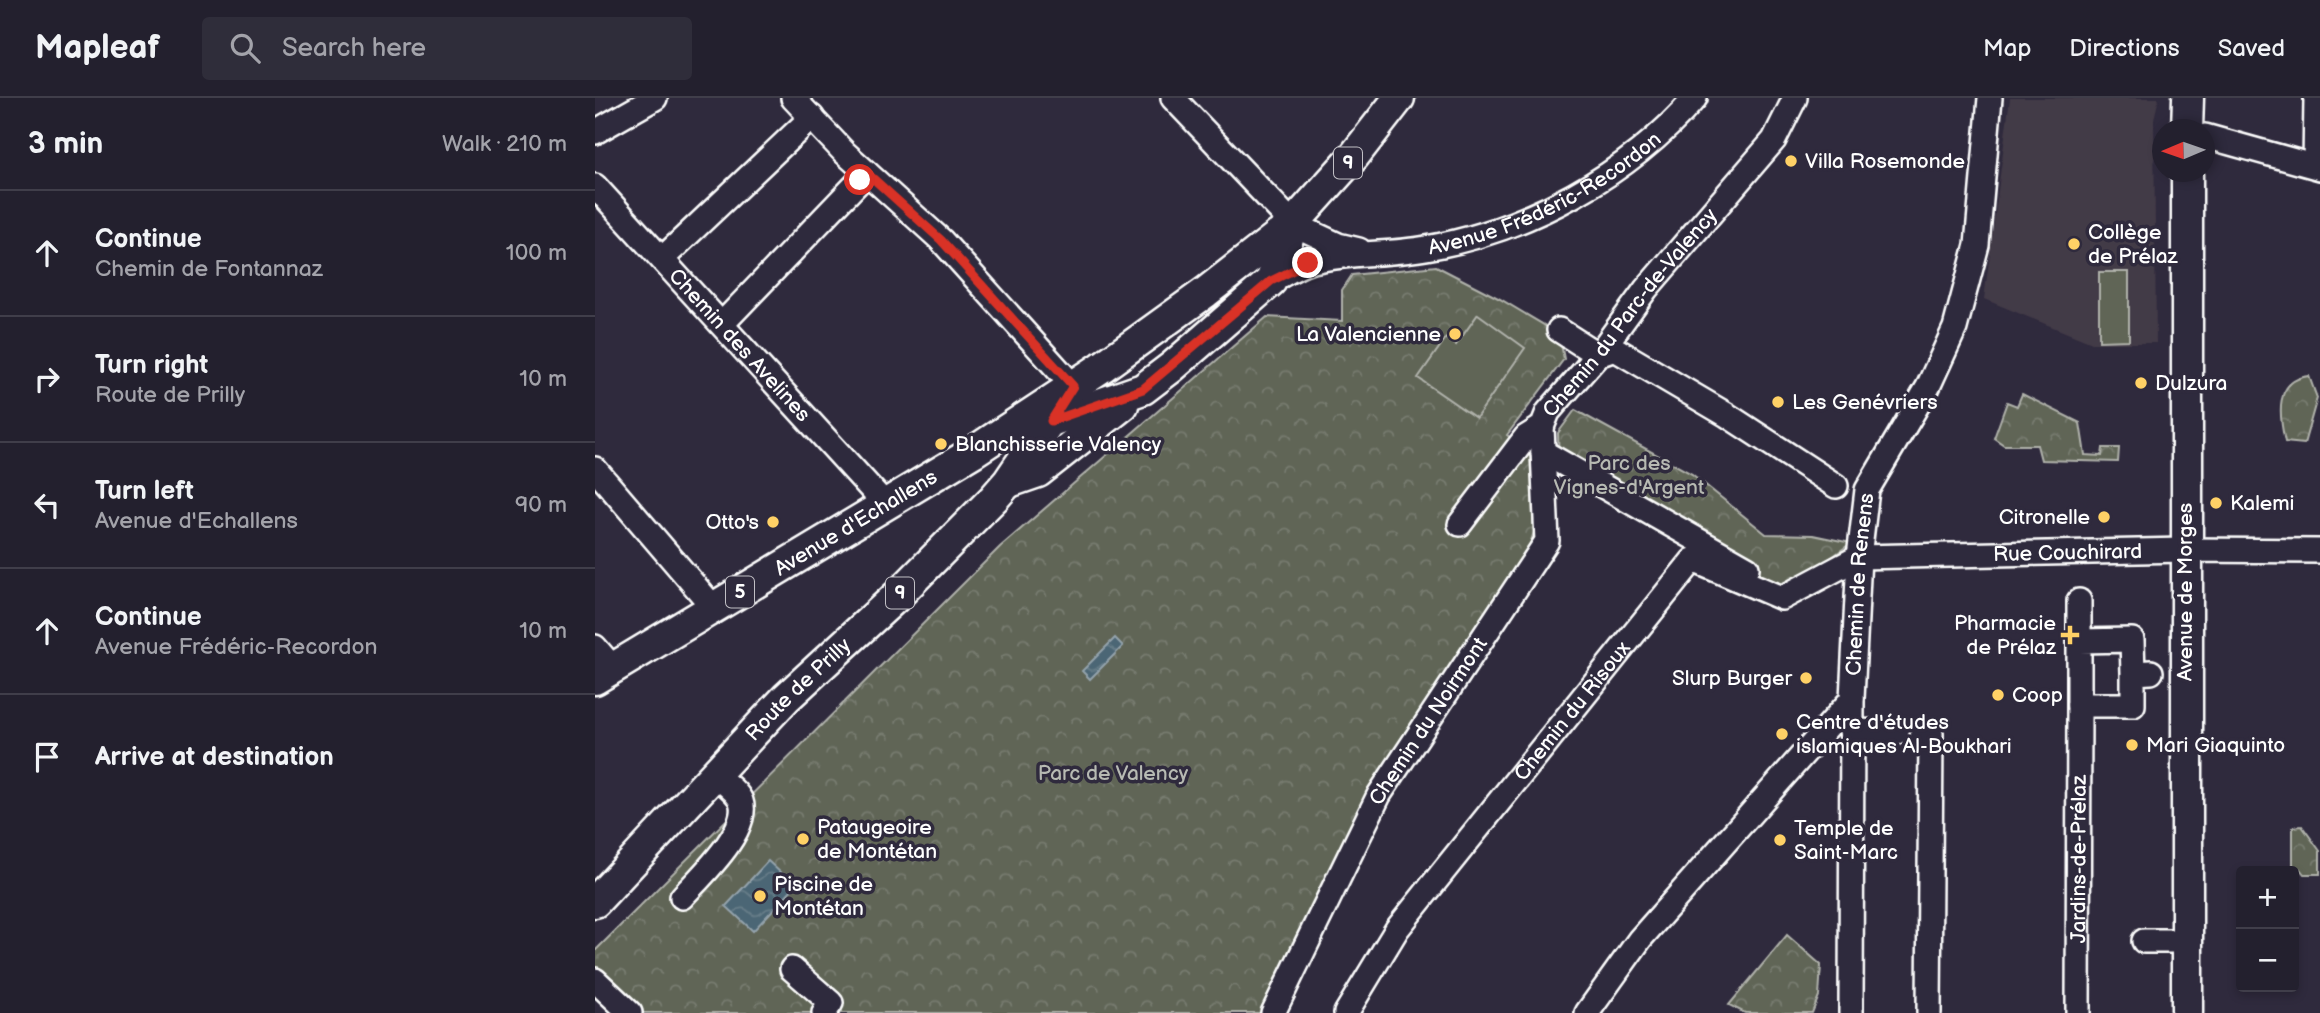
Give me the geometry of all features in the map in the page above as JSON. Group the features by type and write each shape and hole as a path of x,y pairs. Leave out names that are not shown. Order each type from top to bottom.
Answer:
{"main road":[{"name":"Avenue d'Echallens","path":"601,665 714,608 973,452 1073,386 1206,292 1293,224 1354,156 1399,98"},
{"path":"2187,119 2188,98"},
{"name":"Avenue de Morges","path":"2187,182 2187,1013"},
{"name":"Avenue d'Echallens","path":"973,452 1143,389 1271,281 1293,224"},
{"name":"Route de Prilly","path":"595,902 786,698 898,595 1008,482 1073,386"},
{"name":"Route de Prilly","path":"1008,482 1038,472 1143,389"}],"street":[{"path":"595,132 655,98"},
{"path":"793,98 844,152 941,240 1073,386"},
{"path":"1173,98 1293,224"},
{"name":"Avenue Frédéric-Recordon","path":"1271,281 1308,263 1401,252 1452,242 1544,210 1583,189 1649,143 1695,98"},
{"name":"Chemin du Parc-de-Valency","path":"1460,524 1526,437 1542,427 1548,412 1598,355 1646,289 1773,140 1795,98"},
{"name":"Chemin de Renens","path":"1851,1013 1851,731 1859,557 1867,490 1928,387 1955,328 1977,245 1990,98"},
{"path":"2215,139 2318,167 2316,98"},
{"path":"662,259 812,117"},
{"path":"722,324 867,173"},
{"name":"Chemin des Avelines","path":"595,186 885,504"},
{"name":"Avenue Frédéric-Recordon","path":"1293,224 1338,245 1376,253"},
{"path":"1559,330 1598,355 1615,349 1727,415 1836,486"},
{"name":"Chemin du Noirmont","path":"1273,1013 1379,795 1547,541 1542,427"},
{"path":"1543,452 1706,547 1800,590"},
{"path":"595,469 714,608"},
{"name":"Rue Couchirard","path":"1859,557 2185,550 2320,551"},
{"name":"Chemin du Risoux","path":"1346,1013 1397,929 1693,560 1782,598 1859,557"},
{"name":"Jardins-de-Prélaz","path":"2078,1013 2079,601"},
{"path":"2079,641 2133,640 2142,673 2133,705 2079,705"},
{"path":"1587,1013 1640,939 1852,699"},
{"path":"1851,731 1897,732"},
{"path":"1921,734 1931,734 1929,1013"},
{"path":"682,897 736,834 743,811 738,796 714,774"},
{"path":"2144,941 2187,941"},
{"path":"792,969 831,1003 824,1013"},
{"path":"595,980 630,1013"}],"shaded area":[{"name":"Collège de Prélaz","path":"2010,98 2159,98 2152,119 2156,343 2092,343 1984,299"}],"green space":[{"name":"Parc de Valency","path":"1436,266 1559,334 1564,359 1507,435 1530,451 1534,532 1527,553 1264,1013 621,1013 595,988 595,951 1000,547 1267,317 1342,321 1342,290 1352,275"},
{"path":"2099,272 2129,272 2129,340 2099,341"},
{"path":"1478,314 1525,348 1476,418 1418,378 1446,338 1456,345"},
{"path":"2309,376 2317,398 2304,444 2285,442 2281,421 2284,392 2290,384"},
{"path":"2022,394 2080,423 2085,455 2102,456 2103,448 2119,448 2118,462 2041,460 2037,445 2004,445 1994,438 2007,402 2017,406"},
{"name":"Parc des Vignes-d'Argent","path":"1575,410 1692,474 1766,534 1813,535 1851,543 1788,589 1738,569 1559,468 1558,433"},
{"path":"2302,826 2320,851 2320,874 2304,874 2299,866 2293,866 2293,827"},
{"path":"1787,935 1821,965 1819,996 1812,1013 1745,1013 1729,1005"}],"water":[{"path":"1115,638 1123,646 1090,679 1082,671"},
{"name":"Piscine de Montétan","path":"768,861 795,886 753,931 726,906"}],"place":[{"name":"Villa Rosemonde","path":"1791,161"},
{"name":"Collège de Prélaz","path":"2074,244"},
{"name":"La Valencienne","path":"1455,334"},
{"name":"Dulzura","path":"2141,383"},
{"name":"Les Genévriers","path":"1778,402"},
{"name":"Blanchisserie Valency","path":"941,444"},
{"name":"Kalemi","path":"2216,503"},
{"name":"Citronelle","path":"2104,517"},
{"name":"Otto's","path":"773,522"},
{"name":"Pharmacie de Prélaz","path":"2070,635"},
{"name":"Slurp Burger","path":"1806,678"},
{"name":"Coop","path":"1998,695"},
{"name":"Centre d'études islamiques Al-Boukhari","path":"1782,734"},
{"name":"Mari Giaquinto","path":"2132,745"},
{"name":"Pataugeoire de Montétan","path":"803,839"},
{"name":"Temple de Saint-Marc","path":"1780,840"},
{"name":"Piscine de Montétan","path":"760,896"}],"route":[{"path":"860,180 867,173 941,240 1073,386 1051,421 1143,389 1271,281 1308,263"}]}
